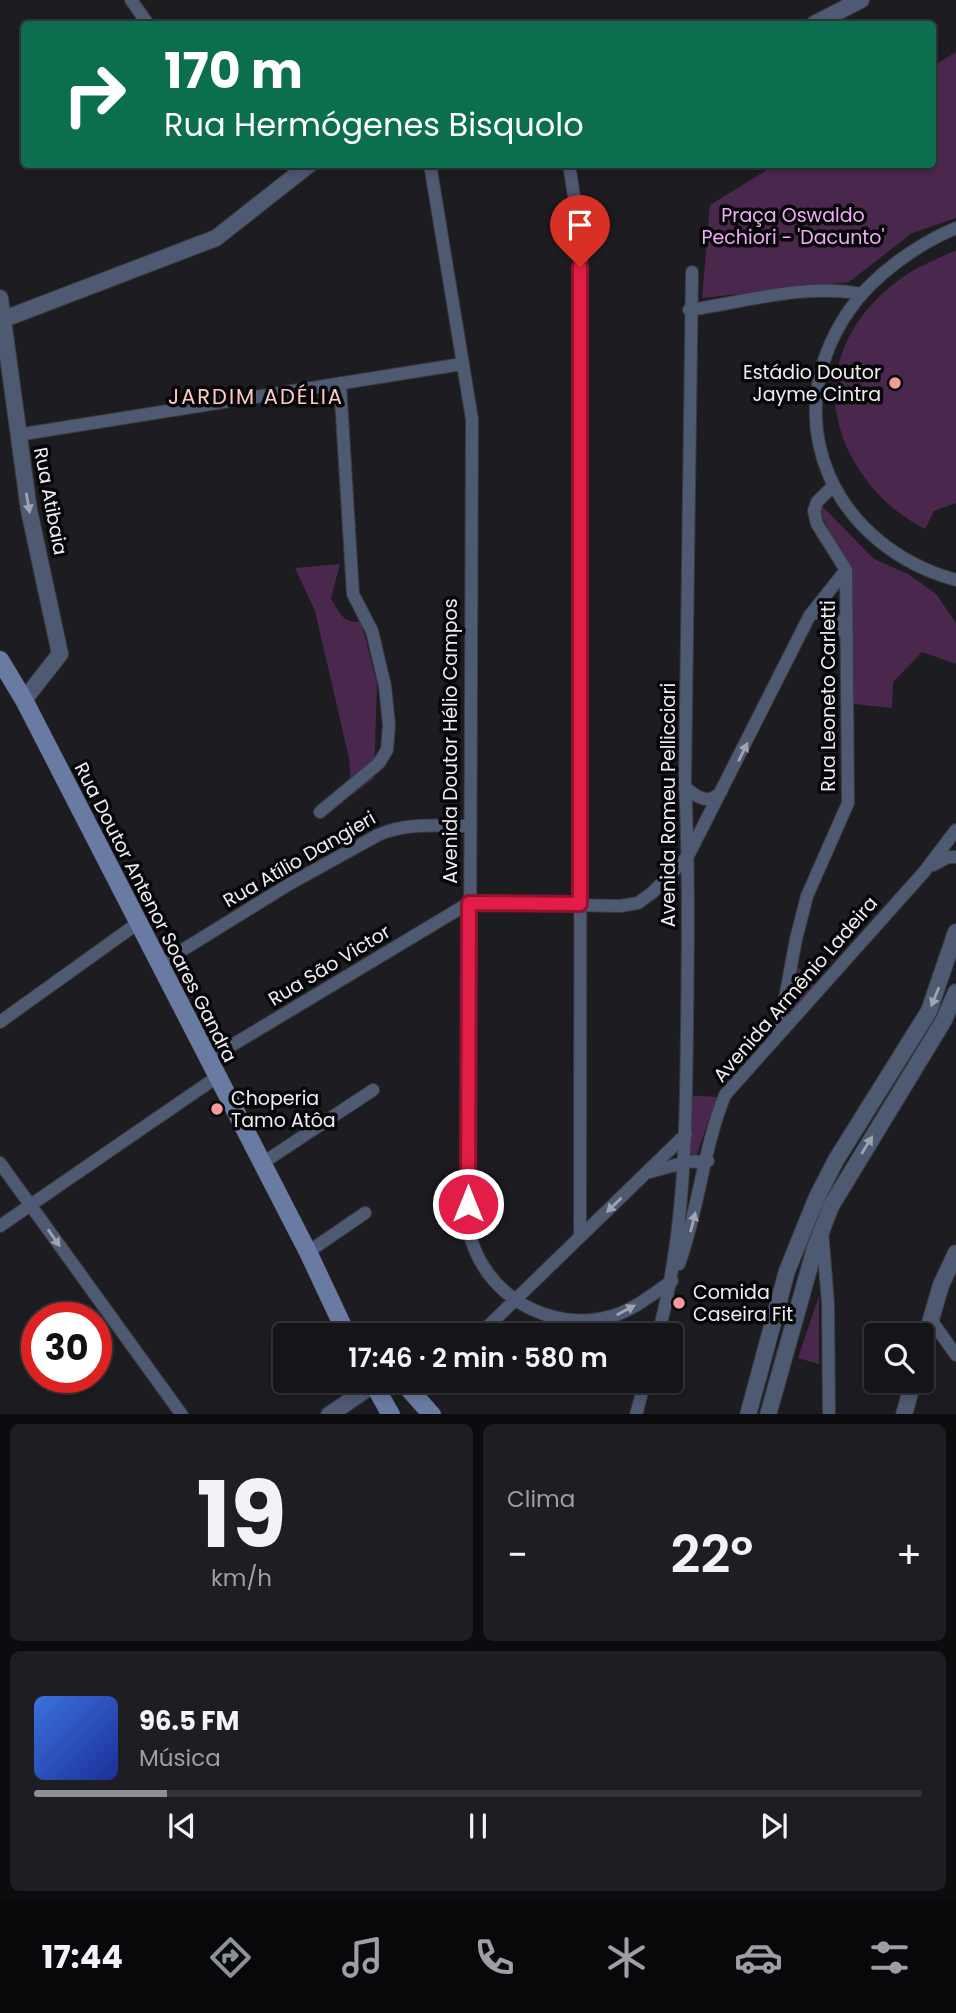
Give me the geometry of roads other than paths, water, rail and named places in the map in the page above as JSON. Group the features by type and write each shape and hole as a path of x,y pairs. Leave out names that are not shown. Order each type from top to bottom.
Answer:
{"main road":[{"name":"Rua Doutor Antenor Soares Gandra","path":"0,660 24,700 342,1323"},
{"path":"337,1311 348,1323"},
{"path":"383,1393 391,1414"},
{"path":"413,1393 431,1414"}],"street":[{"path":"131,0 146,21"},
{"path":"820,21 861,0"},
{"path":"4,319 216,238 305,168"},
{"name":"Avenida Doutor Hélio Campos","path":"431,168 472,419 468,1231 472,1248 481,1263 515,1301 534,1312 566,1322 590,1321 615,1315 673,1281"},
{"path":"570,168 581,241 580,1237"},
{"path":"956,228 939,235 883,273 862,294 836,334 825,363 818,402 821,455 833,486 850,512 887,550 918,567 952,579 956,593"},
{"name":"Avenida Romeu Pellicciari","path":"661,1323 673,1281 686,1162 686,788 691,272"},
{"path":"689,310 801,293 846,291 862,294"},
{"name":"Rua Atibaia","path":"0,298 29,510 60,654 24,700"},
{"path":"17,435 462,364"},
{"path":"320,812 379,763 387,750 385,686 372,631 353,594 340,383"},
{"path":"469,903 620,906 638,903 688,856 726,786 810,615 846,570 817,524 814,512 817,502 833,486"},
{"name":"Rua Leoneto Carletti","path":"778,1036 807,896 838,832 848,803 846,570"},
{"path":"810,615 821,611 835,618 847,638"},
{"path":"686,788 705,800 715,798 726,786"},
{"name":"Rua Atílio Dangieri","path":"160,964 291,883 393,828 469,826"},
{"name":"Avenida Armênio Ladeira","path":"673,1281 689,1238 716,1118 725,1095 924,872 956,830"},
{"path":"924,872 942,859 956,857"},
{"name":"Rua São Victor","path":"209,1059 469,903"},
{"path":"0,1022 138,923"},
{"path":"748,1414 799,1238 836,1160 929,1011 956,932"},
{"path":"768,1414 822,1227 851,1171 944,1020 956,992"},
{"path":"0,1226 217,1077"},
{"path":"261,1164 373,1090"},
{"path":"492,1323 686,1134"},
{"path":"836,1160 851,1171"},
{"path":"647,1173 686,1162 708,1161"},
{"path":"0,1163 182,1414"},
{"path":"308,1252 365,1213"},
{"path":"822,1227 828,1303 829,1414"},
{"path":"799,1238 815,1248"},
{"path":"930,1323 941,1285 956,1253"},
{"path":"807,1276 820,1286 828,1303"},
{"path":"931,1320 956,1355"},
{"path":"764,1354 783,1360"},
{"path":"331,1414 362,1393"},
{"path":"636,1414 642,1393"},
{"path":"904,1414 910,1393"}],"place":[{"name":"Estádio Doutor Jayme Cintra","path":"895,383"},
{"name":"Choperia Tamo Atôa","path":"217,1109"},
{"name":"Comida Caseira Fit","path":"679,1303"}],"district":[{"name":"JARDIM ADÉLIA","path":"256,397"}],"park label":[{"name":"Praça Oswaldo Pechiori - 'Dacunto'","path":"793,226"}]}
